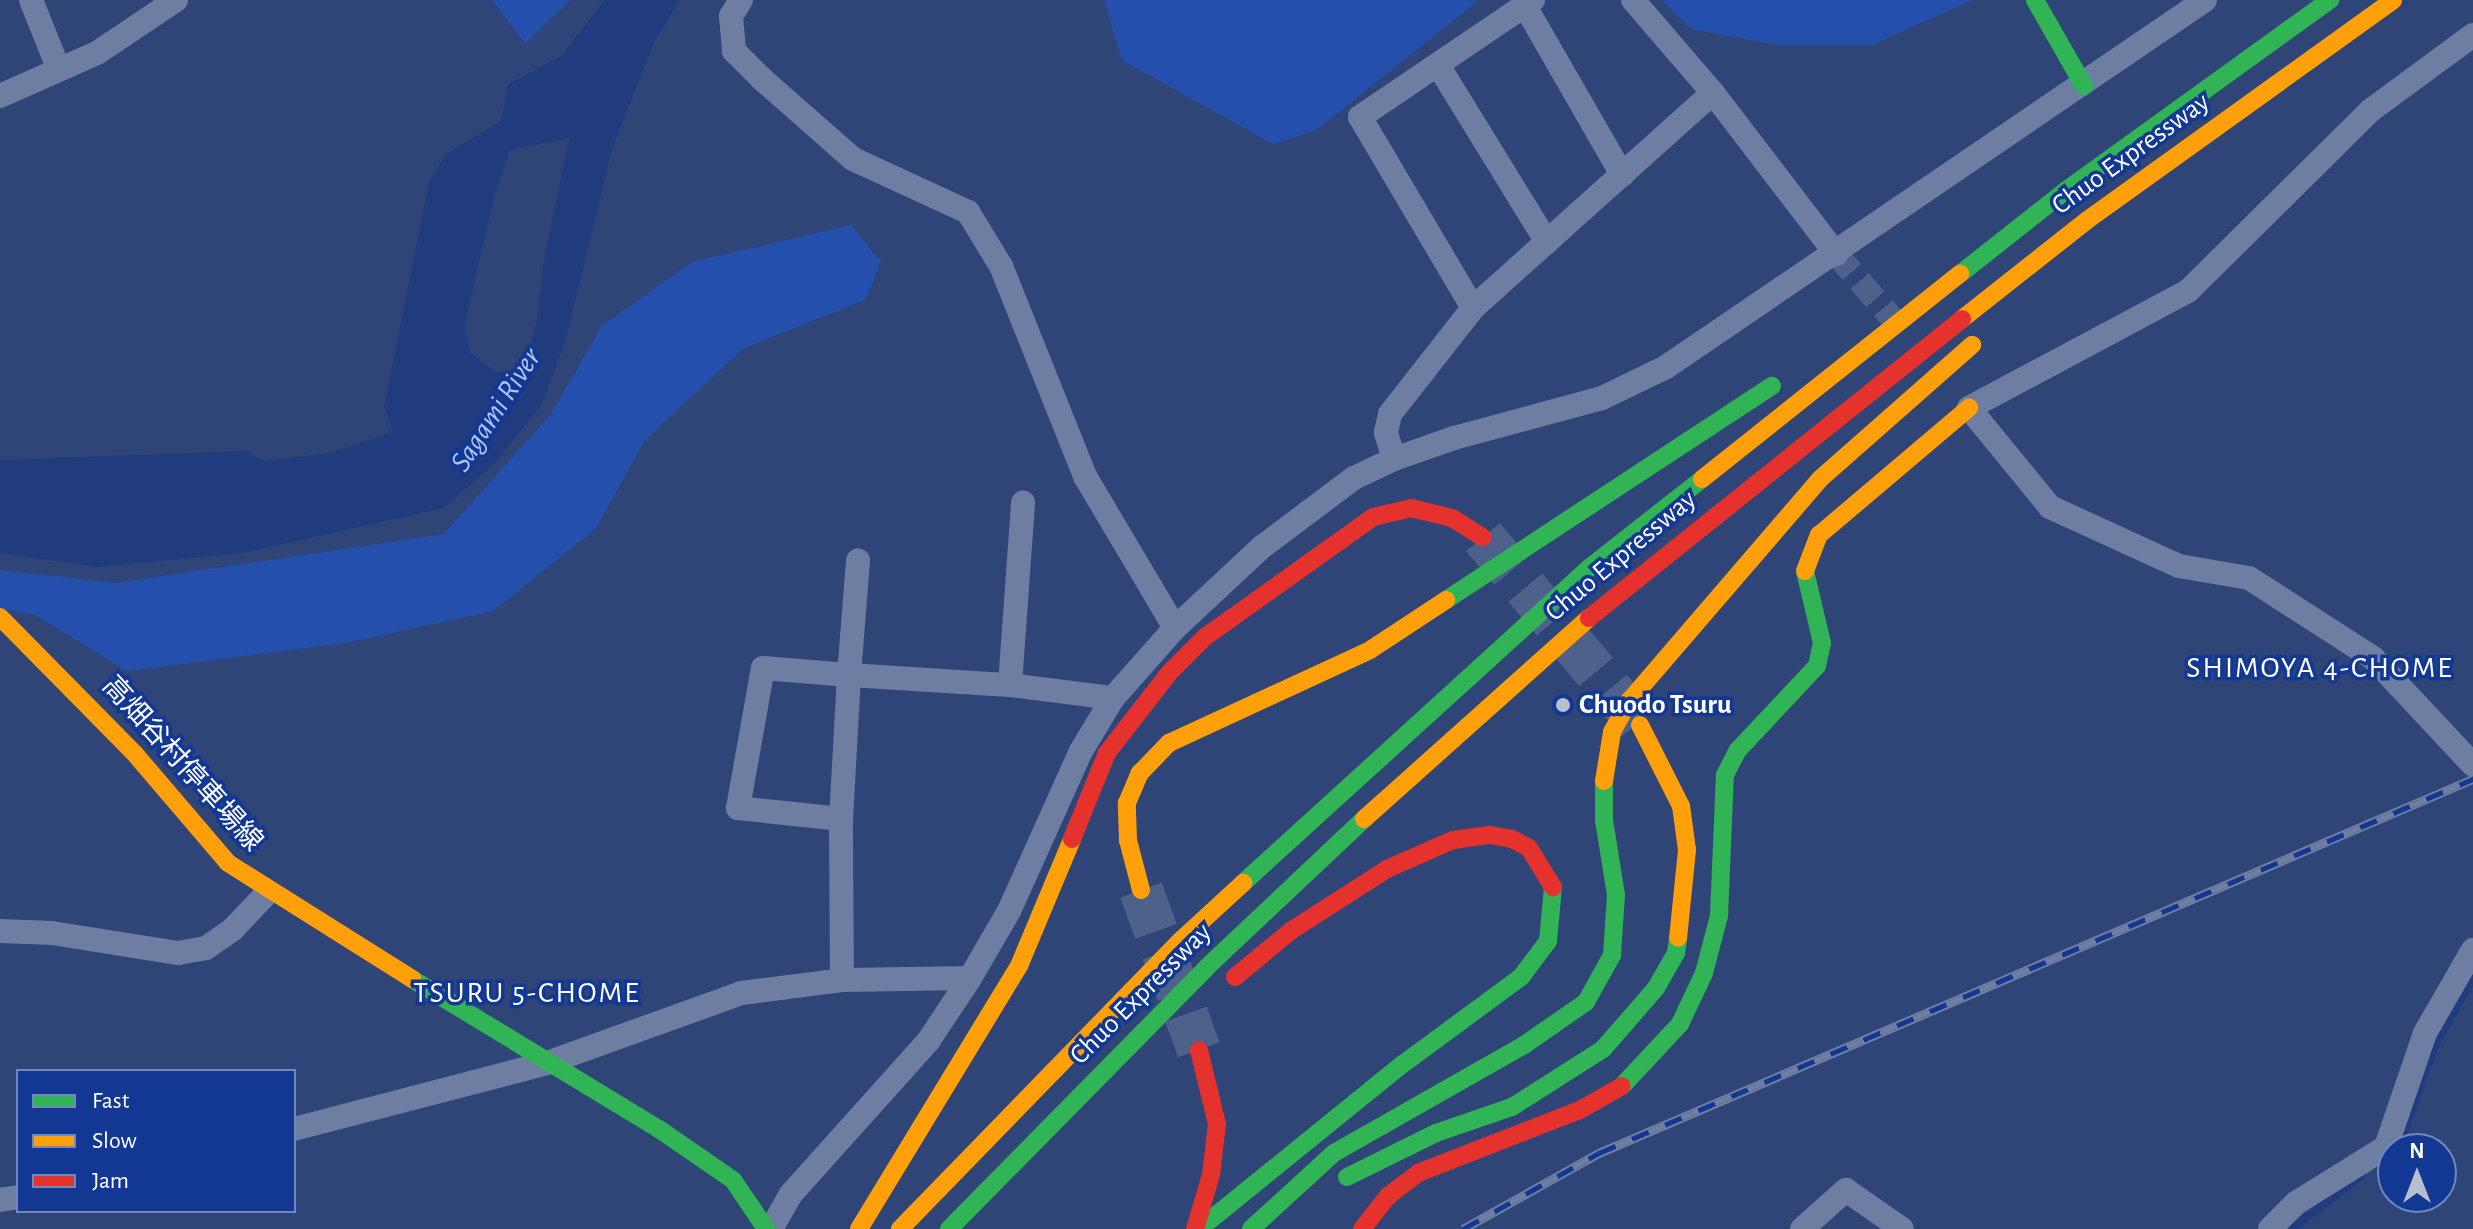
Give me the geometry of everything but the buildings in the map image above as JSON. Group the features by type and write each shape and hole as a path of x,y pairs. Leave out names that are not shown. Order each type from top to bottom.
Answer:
{"main road":[{"name":"Chuo Expressway","path":"900,1229 1180,941 1475,670 1727,455 2065,191 2330,0"},
{"name":"Chuo Expressway","path":"949,1229 1207,967 1420,766 1616,595 2086,221 2393,0"},
{"path":"2036,2 2084,86"},
{"path":"2085,248 2286,75"},
{"path":"1859,329 2065,191"},
{"path":"1251,1229 1334,1153 1524,1045 1586,1002 1612,955 1616,895 1604,820 1604,763 1612,732 1630,700 1820,479 1989,330"},
{"path":"1141,890 1128,840 1127,803 1140,773 1169,743 1370,650 1794,372"},
{"path":"1362,1229 1388,1196 1418,1173 1580,1110 1626,1083 1680,1024 1704,973 1719,916 1725,775 1738,750 1817,666 1822,643 1803,581 1807,557 1819,535 1969,408"},
{"path":"859,1229 1019,966 1107,753 1159,683 1205,637 1373,517 1411,508 1452,518 1483,537"},
{"name":"高畑谷村停車場線","path":"0,617 135,754 228,863 268,892 733,1180 769,1229"},
{"path":"0,650 30,645"},
{"path":"1260,1229 1329,1187 1436,1133 1512,1107 1561,1079 1603,1049 1656,988 1676,953 1687,850 1681,806 1640,725"},
{"path":"1197,1229 1403,1064 1521,977 1548,941 1555,906 1552,878 1529,848 1512,839 1490,835 1453,840 1375,876 1292,930 1221,989"},
{"path":"957,1229 1185,1019"},
{"path":"1197,1229 1211,1175 1217,1124 1199,1050"}],"street":[{"path":"31,0 59,70"},
{"path":"0,96 97,53 176,0"},
{"path":"741,0 731,16 734,51 762,79 853,159 968,212 1001,266 1086,478 1175,628"},
{"path":"1633,0 1713,93 1836,254"},
{"path":"769,1229 791,1194 929,1040 970,978 1009,911 1081,751 1113,698 1175,628 1262,547 1354,478 1394,459 1602,398 1666,367 2084,86 2205,0"},
{"path":"1473,308 1360,117 1529,3 1622,175"},
{"path":"2473,35 2370,111 2188,291 1969,408 2050,507 2179,566 2249,578 2373,658 2473,765"},
{"path":"1438,65 1547,242"},
{"path":"1394,459 1386,432 1390,414 1473,308 1713,93"},
{"path":"1010,685 1023,502"},
{"path":"842,980 841,819 858,560"},
{"path":"841,819 738,808 763,668 1010,685 1113,698"},
{"path":"0,931 52,933 178,953 206,948 233,929 268,892"},
{"path":"2270,1229 2296,1203 2386,1147 2425,1033 2473,950"},
{"path":"296,1128 547,1063 741,993 842,980 970,978"},
{"path":"1802,1229 1846,1190 1902,1229"}],"shaded area":[{"path":"492,0 570,0 525,44"},
{"path":"1104,0 1479,0 1316,130 1273,144 1122,60"},
{"path":"1661,0 1972,0 1872,45 1777,45 1691,29"},
{"path":"851,225 881,262 865,300 744,348 645,440 596,528 493,611 346,643 127,671 34,614 0,609 0,570 116,583 444,534 551,414 602,326 692,262"}],"water":[{"name":"Sagami River","path":"605,0 680,0 654,42 612,149 566,339 542,404 496,462 444,508 243,553 97,567 0,553 0,460 247,451 264,461 330,453 393,432 384,407 429,182 445,155 501,121 508,85 562,55","holes":["569,138 543,265 537,321 523,368 496,373 471,353 464,328 494,197 510,150"]}],"waterway":[{"path":"2404,1133 2435,1045 2473,978"},
{"path":"2292,1229 2361,1176"}],"tunnel":[{"path":"1836,254 1903,331"},
{"path":"1483,537 1640,725"},
{"path":"1141,890 1199,1050"}],"railway":[{"path":"1463,1229 1599,1153 2473,779"}],"traffic: fast":[{"path":"2035,0 2084,86"},
{"path":"1960,274 2065,191 2330,0"},
{"path":"1446,600 1772,386"},
{"path":"1243,883 1589,568 1702,479"},
{"path":"1622,1086 1680,1024 1704,973 1719,916 1725,775 1738,750 1817,666 1822,643 1805,571"},
{"path":"1251,1229 1334,1153 1524,1045 1586,1002 1612,955 1616,895 1604,820 1604,781"},
{"path":"949,1229 1207,967 1364,819"},
{"path":"1199,1229 1403,1064 1521,977 1548,941 1553,887"},
{"path":"1347,1177 1436,1133 1512,1107 1603,1049 1656,988 1676,953 1678,938"},
{"path":"412,979 659,1129 733,1180 766,1229"}],"traffic: slow":[{"path":"1962,319 2086,221 2393,0"},
{"path":"1702,479 1960,274"},
{"path":"1604,781 1612,732 1630,700 1820,479 1972,345"},
{"path":"1805,571 1819,535 1969,408"},
{"path":"1141,890 1128,840 1127,803 1140,773 1169,743 1370,650 1446,600"},
{"path":"0,617 135,754 228,863 412,979"},
{"path":"1364,819 1589,618"},
{"path":"1640,725 1681,806 1687,850 1678,938"},
{"path":"859,1229 1019,966 1072,839"},
{"path":"900,1229 1180,941 1243,883"}],"traffic: jam":[{"path":"1589,618 1962,319"},
{"path":"1072,839 1107,753 1169,673 1205,637 1373,517 1411,508 1452,518 1483,537"},
{"path":"1235,977 1292,930 1387,869 1453,840 1490,835 1512,839 1529,848 1553,887"},
{"path":"1195,1229 1211,1175 1217,1124 1199,1050"},
{"path":"1362,1229 1388,1196 1418,1173 1580,1110 1622,1086"}],"place":[{"name":"Chuodo Tsuru","path":"1563,705"}],"district":[{"name":"SHIMOYA 4-CHOME","path":"2320,668"},
{"name":"TSURU 5-CHOME","path":"527,993"}]}
